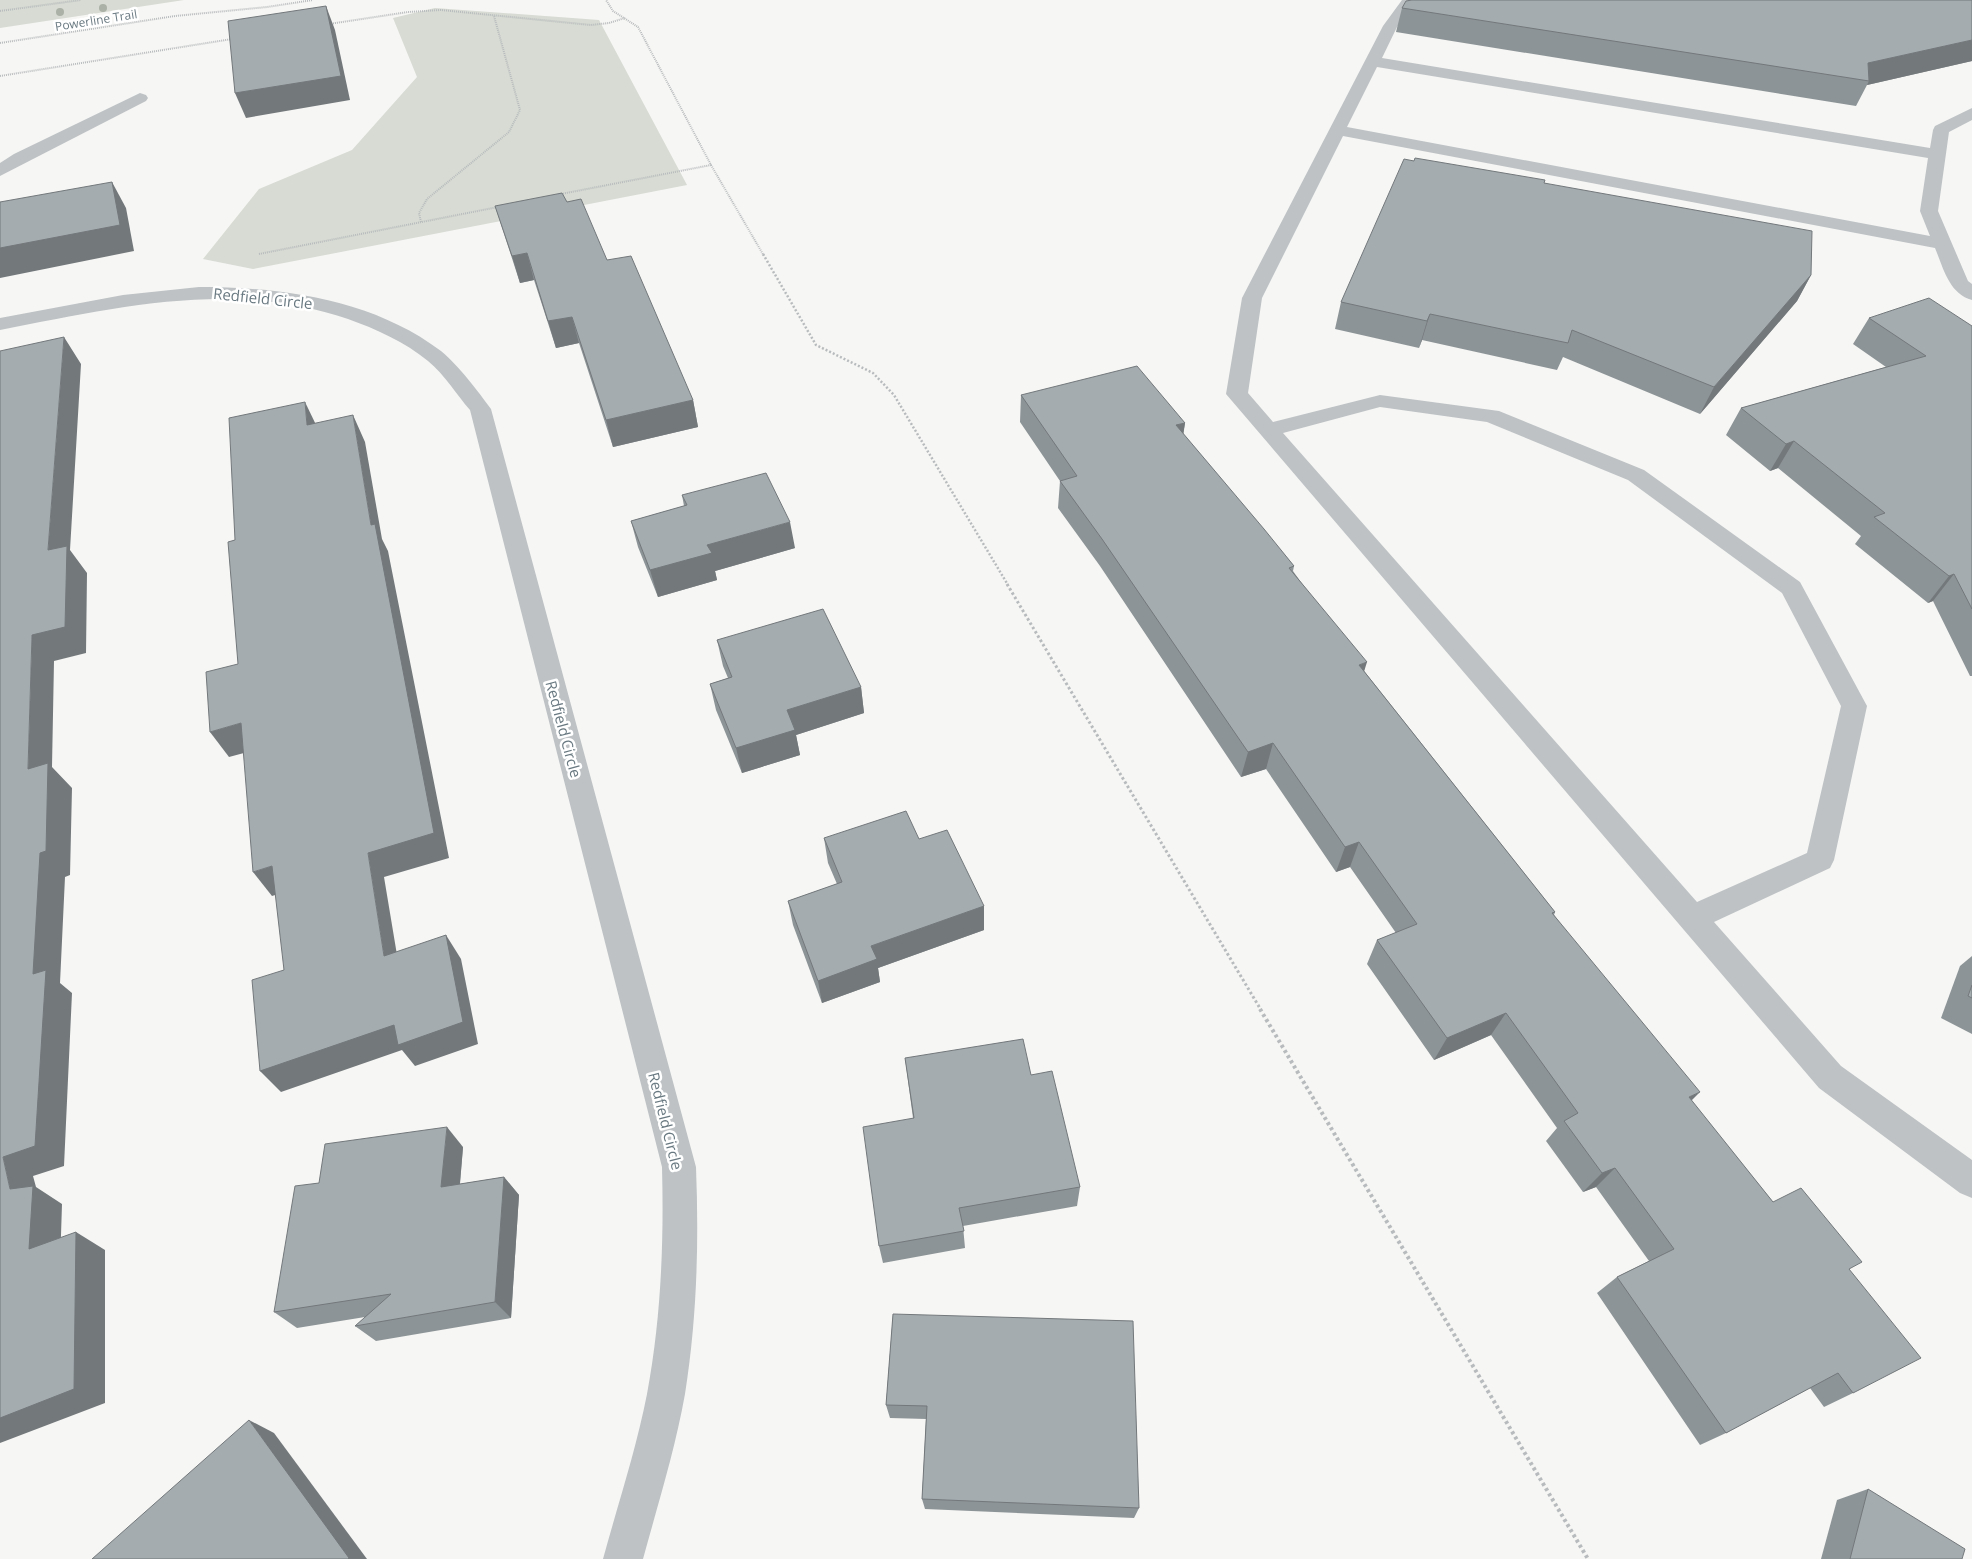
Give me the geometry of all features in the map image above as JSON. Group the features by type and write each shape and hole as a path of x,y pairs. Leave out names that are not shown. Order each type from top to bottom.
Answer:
{"street":[{"path":"1410,0 1390,26 1252,298 1237,394 1830,1077 1972,1181"},
{"path":"1372,61 1937,154"},
{"path":"0,171 20,158 140,98"},
{"path":"1972,113 1941,130 1929,211 1960,284 1972,294"},
{"path":"1337,130 1943,244"},
{"name":"Redfield Circle","path":"0,324 120,301 206,292 283,298 356,314 396,332 434,356 480,410 679,1167 682,1226 678,1310 659,1426 623,1559"},
{"path":"1269,430 1380,400 1491,416 1636,475 1791,588 1854,706 1820,860 1692,918"}],"path":[{"path":"0,11 81,0"},
{"name":"Powerline Trail","path":"0,43 183,15 267,7 313,0"},
{"path":"606,0 613,11 638,27 711,165 816,345 831,355 871,372 885,383 897,398 1588,1559"},
{"path":"321,26 408,12 441,10 591,24 609,23 625,18"},
{"path":"421,222 419,213 427,199 509,132 520,110 494,16"},
{"path":"0,76 233,39"},
{"path":"556,195 711,165"},
{"path":"257,254 499,207"}],"shaded area":[{"path":"0,0 184,0 0,28"},
{"path":"435,8 599,20 687,185 253,269 203,259 259,189 352,150 417,77 393,18"}],"building":[{"path":"1972,0 1972,40 1868,63 1869,81 1402,8 1406,1"},
{"path":"326,6 341,76 235,93 228,21"},
{"path":"1415,158 1545,180 1544,183 1812,231 1811,275 1714,387 1572,330 1568,343 1430,314 1427,321 1341,302 1404,159 1414,161"},
{"path":"112,182 120,225 0,248 0,202"},
{"path":"562,193 567,202 581,199 607,260 631,256 693,400 606,420 572,317 548,321 527,253 512,256 495,206"},
{"path":"1929,298 1972,326 1972,609 1954,574 1949,576 1874,517 1885,513 1794,441 1786,444 1741,408 1926,356 1869,318"},
{"path":"64,337 48,550 67,546 65,627 32,635 28,769 48,763 46,851 40,853 33,974 46,970 35,1146 3,1157 10,1189 33,1186 29,1249 76,1232 74,1389 0,1418 0,351"},
{"path":"1137,366 1185,423 1176,425 1294,566 1289,568 1367,662 1359,665 1555,912 1552,913 1700,1092 1689,1097 1773,1202 1801,1188 1862,1262 1849,1269 1921,1358 1853,1393 1838,1373 1726,1433 1617,1277 1674,1249 1615,1168 1602,1173 1564,1121 1578,1113 1506,1013 1447,1038 1377,940 1417,924 1359,842 1345,847 1273,743 1248,752 1060,481 1077,476 1021,395"},
{"path":"305,402 307,425 353,415 371,525 375,524 434,833 368,853 384,956 446,935 463,1022 398,1045 394,1025 260,1071 252,980 284,970 272,866 253,872 241,723 210,732 206,672 238,664 228,542 235,540 229,418"},
{"path":"766,473 790,522 707,545 712,553 650,570 631,521 687,505 682,495"},
{"path":"823,609 861,687 787,710 795,730 736,748 710,684 732,677 717,640"},
{"path":"906,811 919,839 947,830 984,906 871,946 877,959 818,981 788,901 842,882 824,838"},
{"path":"1972,985 1972,998 1968,996"},
{"path":"1023,1039 1031,1075 1052,1071 1080,1187 959,1208 964,1231 879,1246 863,1127 914,1118 905,1058"},
{"path":"447,1127 441,1187 504,1177 495,1302 355,1326 391,1294 274,1312 295,1186 319,1183 325,1144"},
{"path":"893,1314 1133,1321 1139,1508 922,1499 927,1406 886,1405"},
{"path":"249,1420 348,1559 92,1559"},
{"path":"1868,1489 1965,1549 1962,1559 1850,1559"}]}
